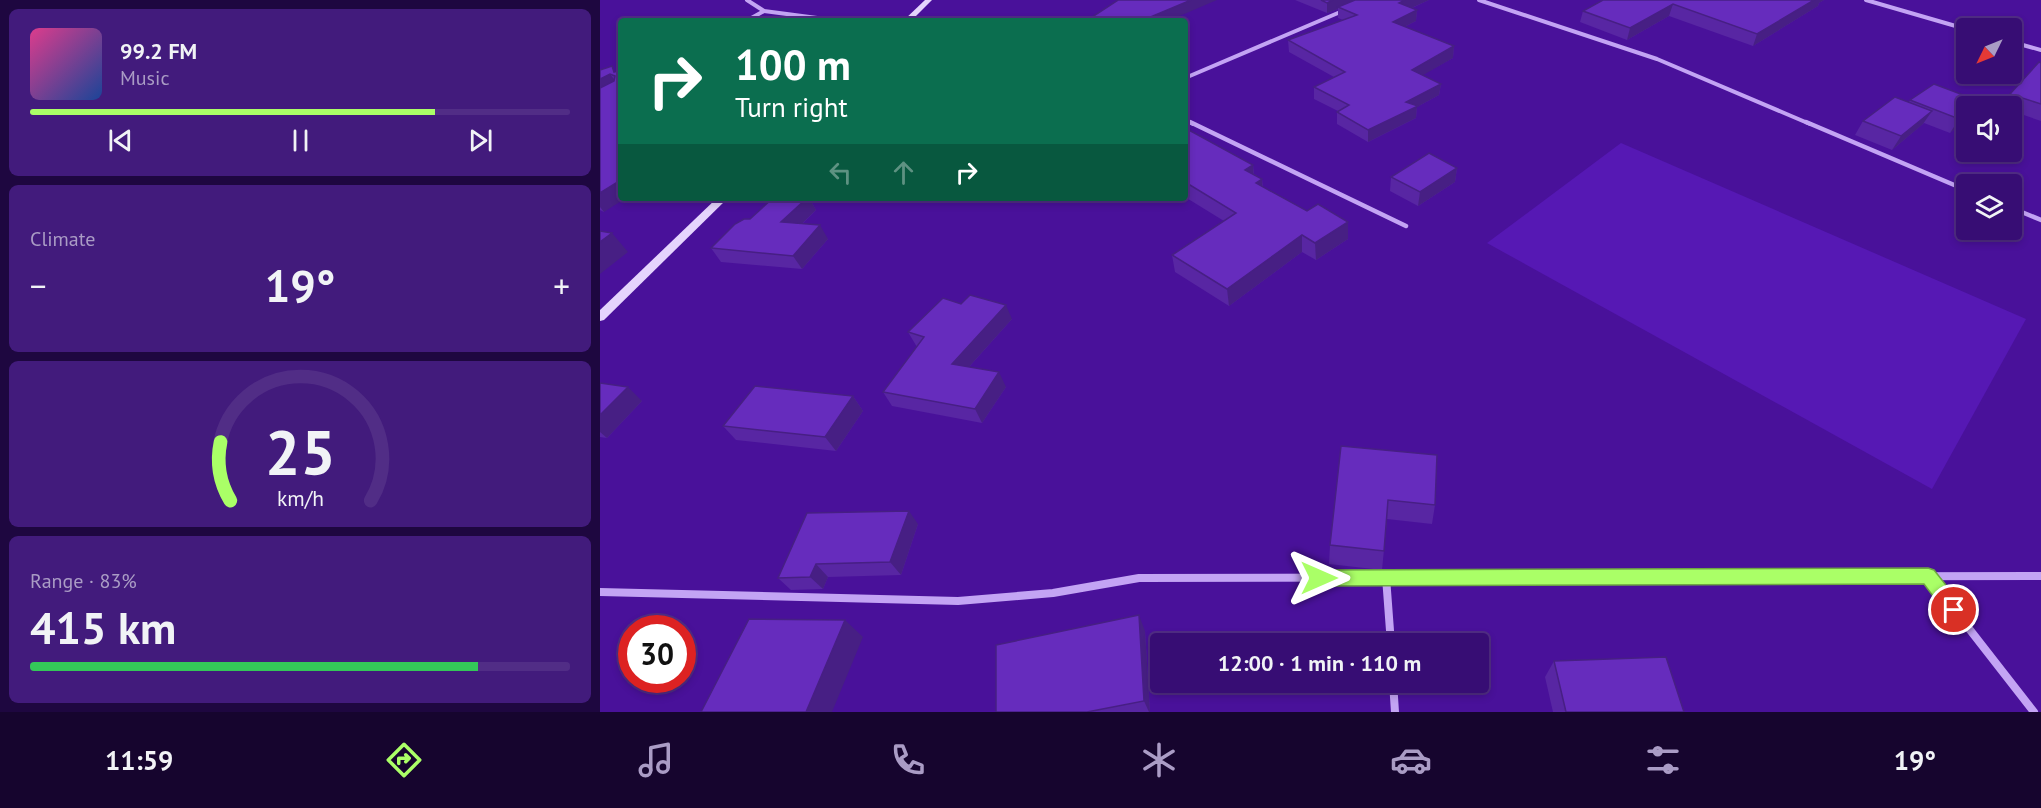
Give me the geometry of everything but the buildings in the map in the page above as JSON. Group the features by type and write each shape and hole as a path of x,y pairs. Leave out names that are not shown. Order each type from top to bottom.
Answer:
{"main road":[{"path":"910,18 929,0"},
{"path":"600,317 720,201"}],"street":[{"path":"747,0 764,11 817,18"},
{"path":"1479,0 1657,60 1956,186"},
{"path":"1866,0 1956,26"},
{"path":"1188,77 1347,9"},
{"path":"751,18 764,11"},
{"path":"2022,45 2041,50"},
{"path":"1188,121 1406,226"},
{"path":"2022,212 2041,220"},
{"path":"1928,576 2034,712"},
{"path":"600,592 958,602 1053,593 1139,578 2041,576"},
{"path":"1386,578 1390,633"},
{"path":"1394,693 1395,712"}],"shaded area":[{"path":"1621,143 2026,319 1932,489 1487,243"}],"route":[{"path":"1319,578 1928,576 1954,610"}]}
